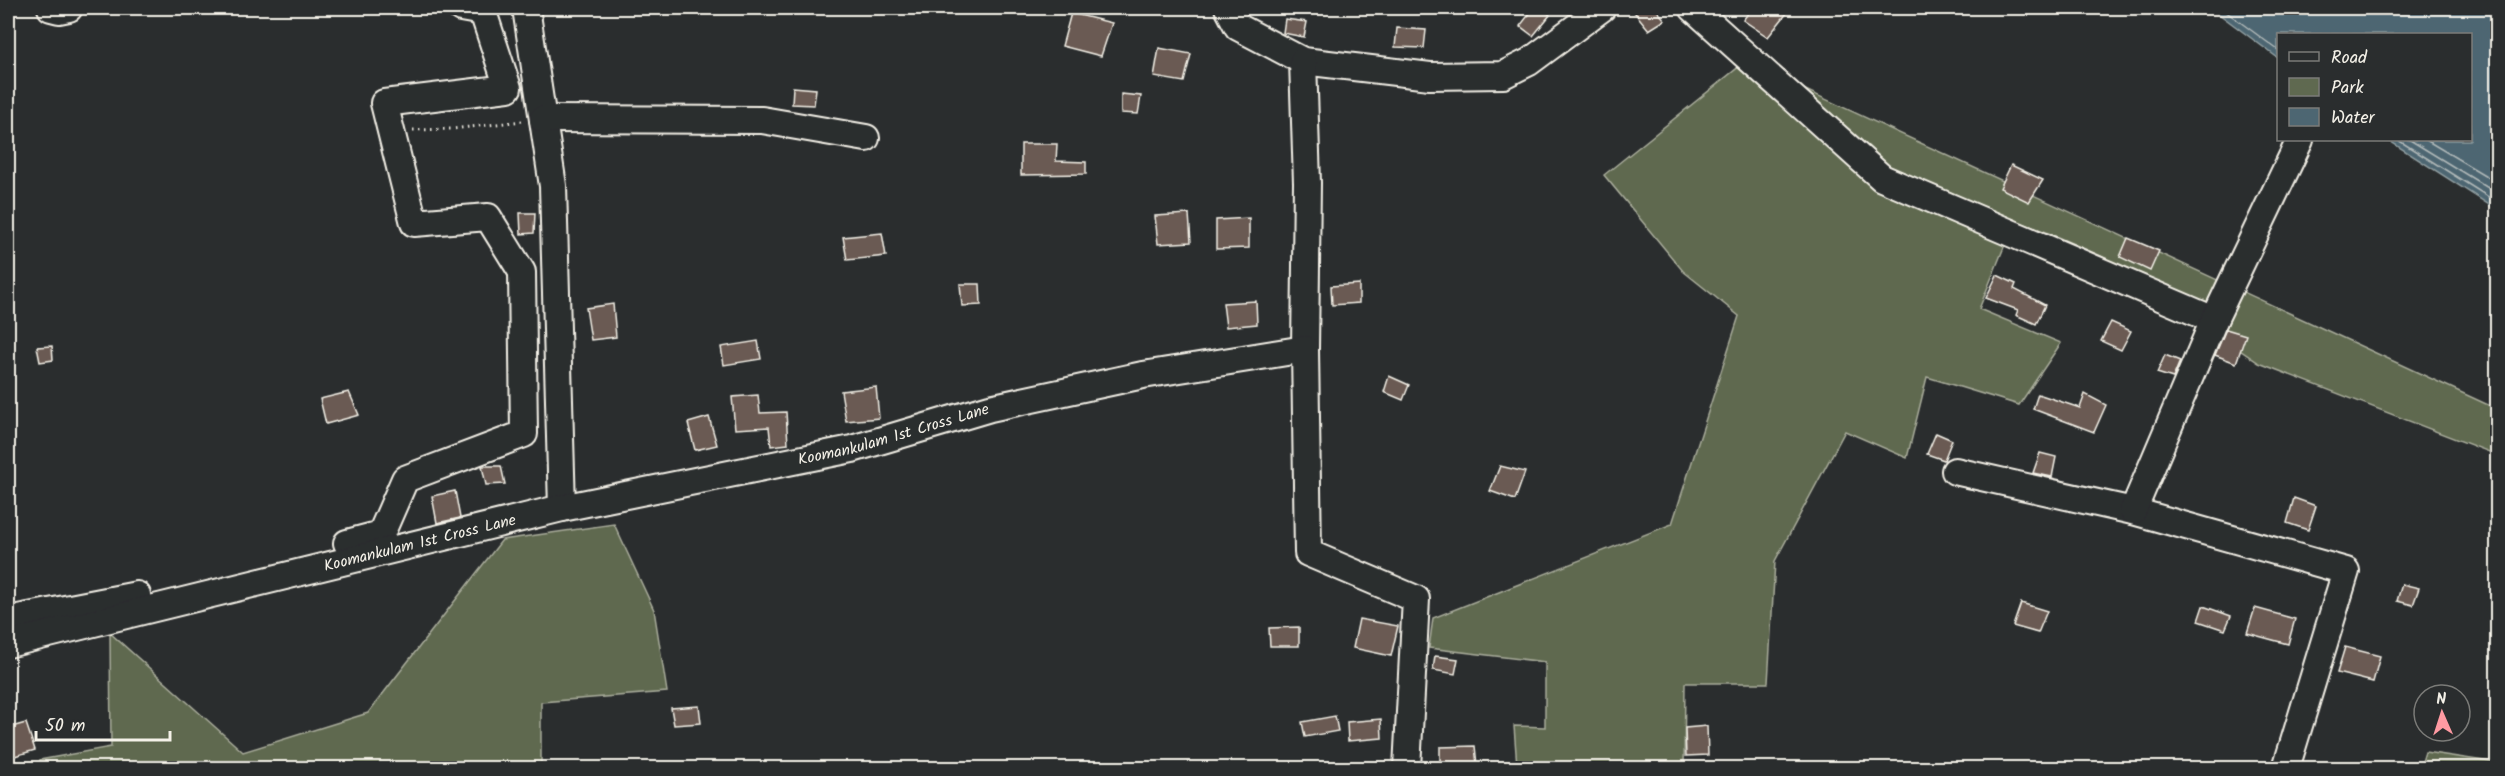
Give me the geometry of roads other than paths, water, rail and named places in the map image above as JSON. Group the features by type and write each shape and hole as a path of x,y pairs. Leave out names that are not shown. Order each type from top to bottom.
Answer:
{"street":[{"path":"51,8 59,10 69,8"},
{"path":"8,620 147,593 381,534 405,479 524,434 522,272 488,217 414,223 384,104 508,87 483,12 461,8"},
{"path":"526,8 553,186 562,508"},
{"path":"1228,8 1238,27 1303,61 1430,76 1503,75 1529,62 1602,8"},
{"path":"1694,8 1882,178 2214,320"},
{"path":"1303,61 1308,553 1416,600 1407,768"},
{"path":"543,119 762,120 866,138"},
{"path":"2133,511 2214,320 2301,141"},
{"name":"Koomankulam 1st Cross Lane","path":"8,644 562,508 852,448 990,408 1143,375 1305,349"},
{"path":"1955,471 2133,511 2346,571 2286,768"}],"water":[{"path":"2211,8 2497,8 2497,210 2390,141 2472,141 2472,33 2277,33 2277,57"}]}
